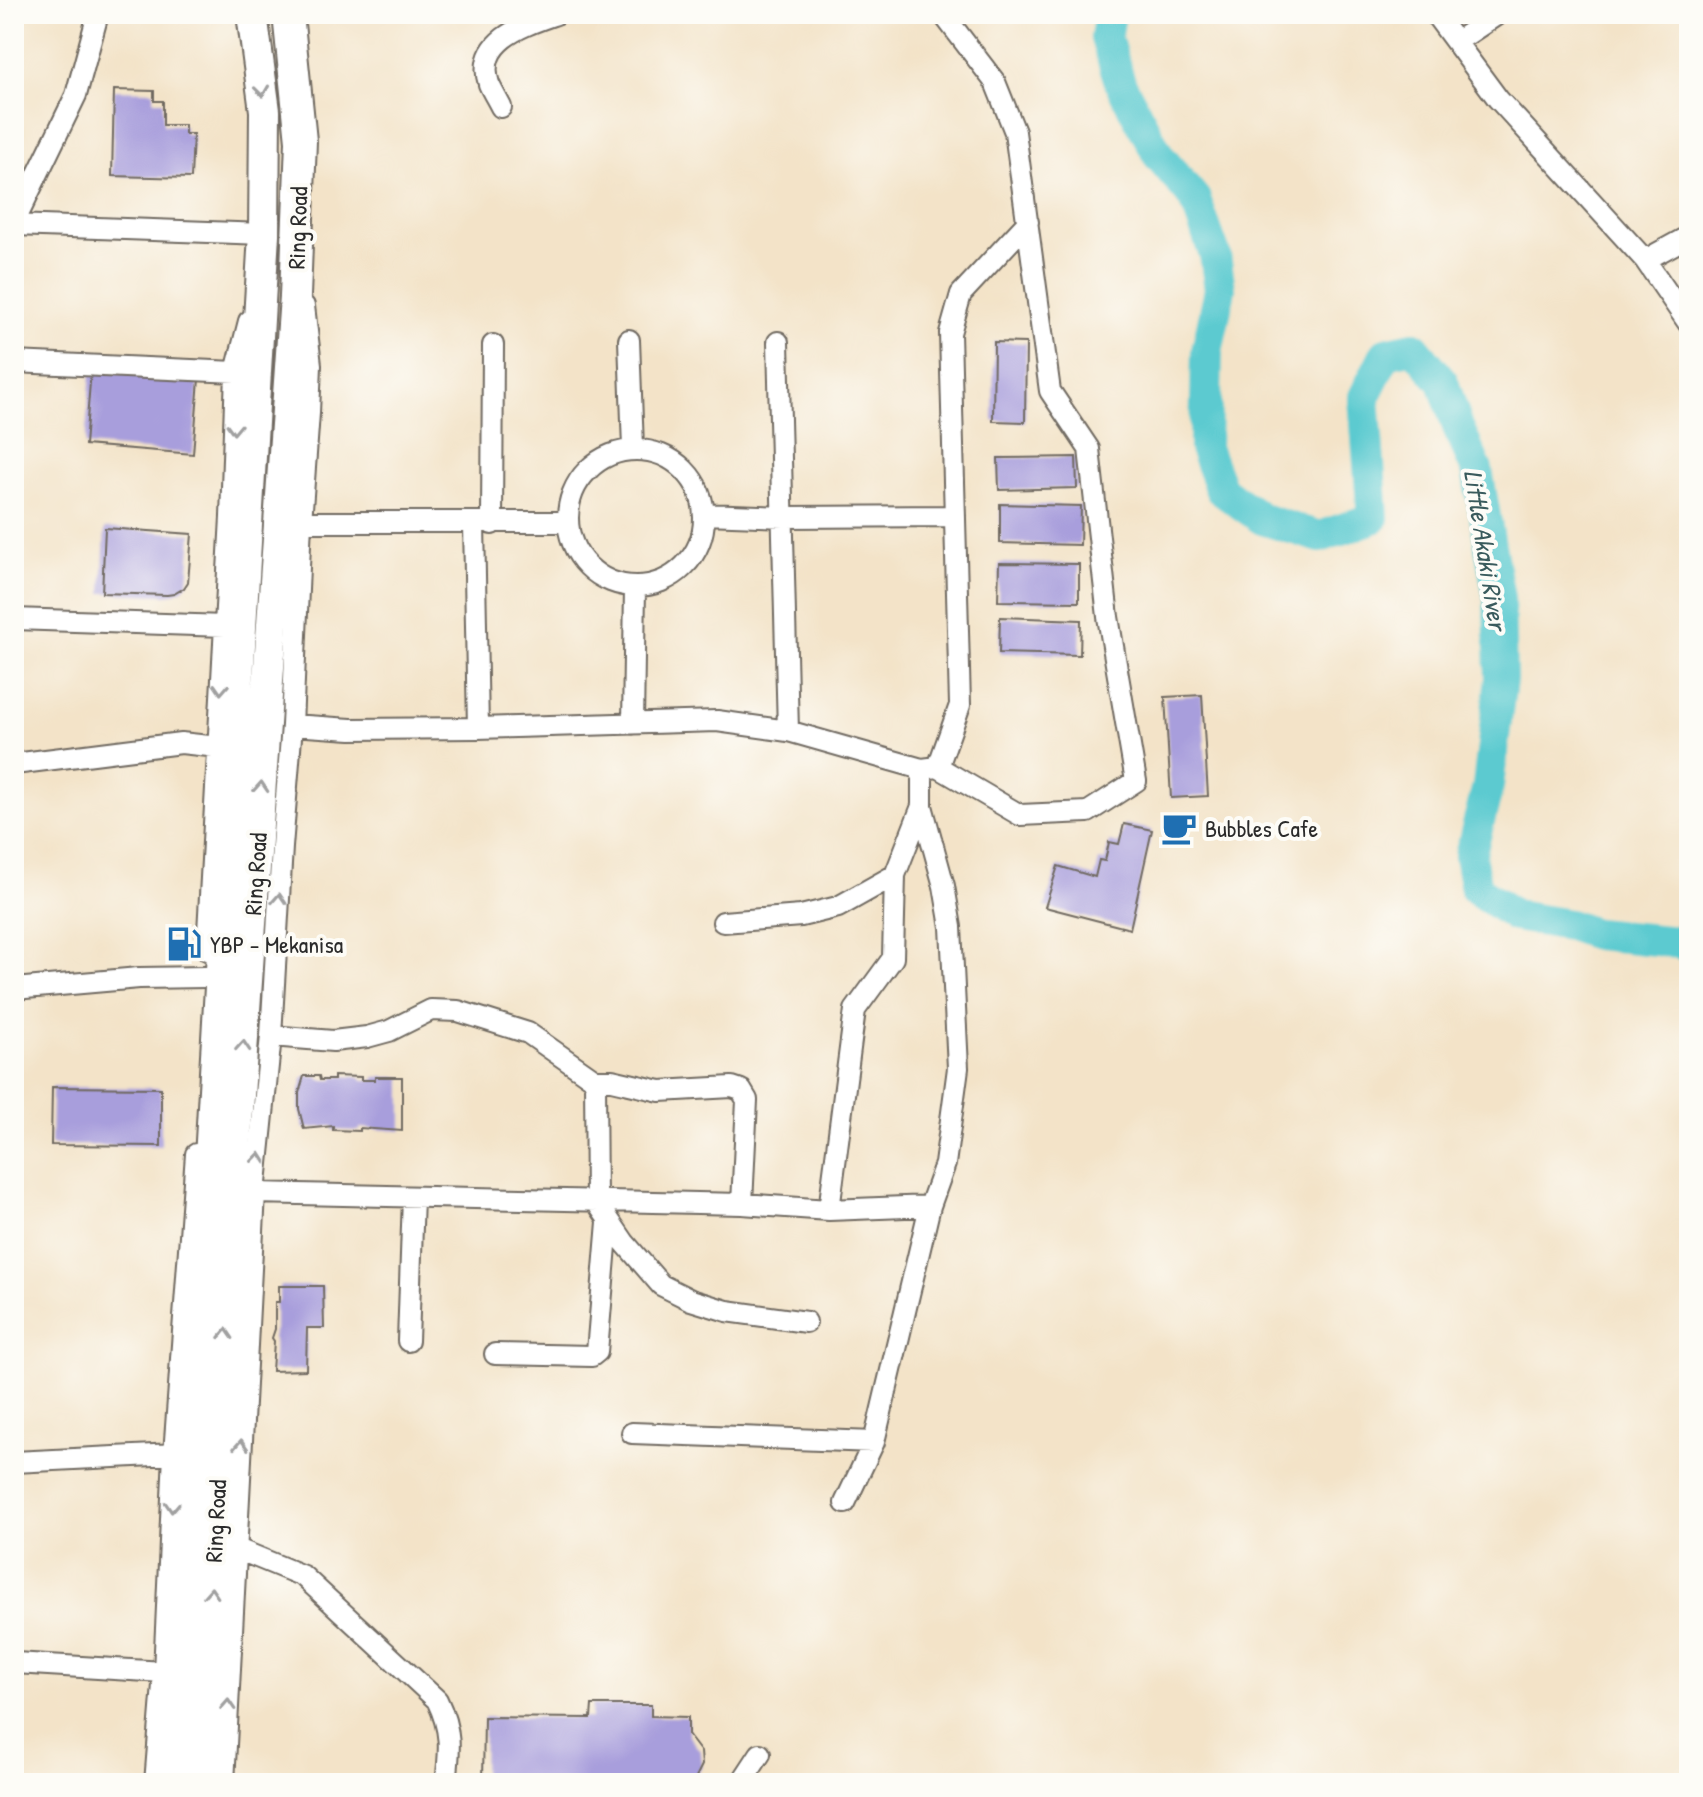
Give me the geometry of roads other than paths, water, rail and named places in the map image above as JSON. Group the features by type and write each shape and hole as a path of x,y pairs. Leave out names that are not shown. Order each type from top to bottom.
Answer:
{"highway":[{"name":"Ring Road","path":"176,1783 264,234 265,111 252,14"},
{"name":"Ring Road","path":"201,1783 235,1153 297,258 301,141 288,14"}],"street":[{"path":"98,14 76,95 14,224 264,234"},
{"path":"501,107 489,82 487,63 499,40 516,28 556,14"},
{"path":"292,725 351,729 478,728 717,721 788,731 930,768 1020,815 1088,812 1136,781 1108,617 1089,449 1050,391 1015,132 995,82 943,14"},
{"path":"1435,14 1498,99 1645,260 1689,324"},
{"path":"1456,42 1490,16"},
{"path":"829,1210 855,1010 893,958 895,875 922,806 930,768 960,705 950,333 961,294 1028,222"},
{"path":"1645,260 1689,236"},
{"path":"224,1783 255,1193 271,1036 292,725 311,365 297,258"},
{"path":"155,1783 206,977 236,372 262,271"},
{"path":"629,340 633,448"},
{"path":"778,342 788,731"},
{"path":"478,728 483,524 493,345"},
{"path":"14,362 236,372"},
{"path":"633,448 655,452 674,461 690,475 700,493 705,514 703,536 693,557 678,573 657,584 635,587 614,583 595,573 580,558 570,539 567,522 570,497 580,479 595,464 633,448"},
{"path":"705,514 955,516"},
{"path":"301,522 567,522"},
{"path":"633,724 635,587"},
{"path":"14,619 225,626"},
{"path":"14,764 181,743 218,747"},
{"path":"845,1503 874,1442 930,1206 945,1164 951,1134 958,1041 951,927 944,886 922,806"},
{"path":"723,922 801,916 838,907 895,875"},
{"path":"14,989 139,978 206,977"},
{"path":"271,1036 333,1041 367,1037 389,1031 431,1010 458,1011 528,1033 595,1080 612,1080 660,1091 732,1087 741,1090 747,1100 742,1204"},
{"path":"595,1080 596,1201 608,1222 661,1285 691,1300 727,1311 806,1322"},
{"path":"255,1193 742,1204 829,1210 930,1206"},
{"path":"408,1341 413,1197"},
{"path":"495,1354 592,1356 597,1352 608,1222"},
{"path":"632,1433 874,1442"},
{"path":"14,1462 174,1454"},
{"path":"235,1548 303,1576 437,1700 446,1718 450,1737 446,1783"},
{"path":"15,1663 164,1672"},
{"path":"741,1783 760,1754"}],"waterway":[{"name":"Little Akaki River","path":"1110,14 1106,38 1121,85 1159,156 1195,199 1215,255 1220,289 1207,351 1205,448 1221,490 1262,519 1320,537 1373,518 1364,397 1386,353 1414,347 1443,382 1477,470 1499,598 1501,679 1488,786 1470,856 1476,889 1515,916 1569,925 1595,934 1677,942 1689,947"}],"place":[{"name":"Bubbles Cafe","path":"1179,828"},
{"name":"YBP - Mekanisa","path":"184,944"}]}
